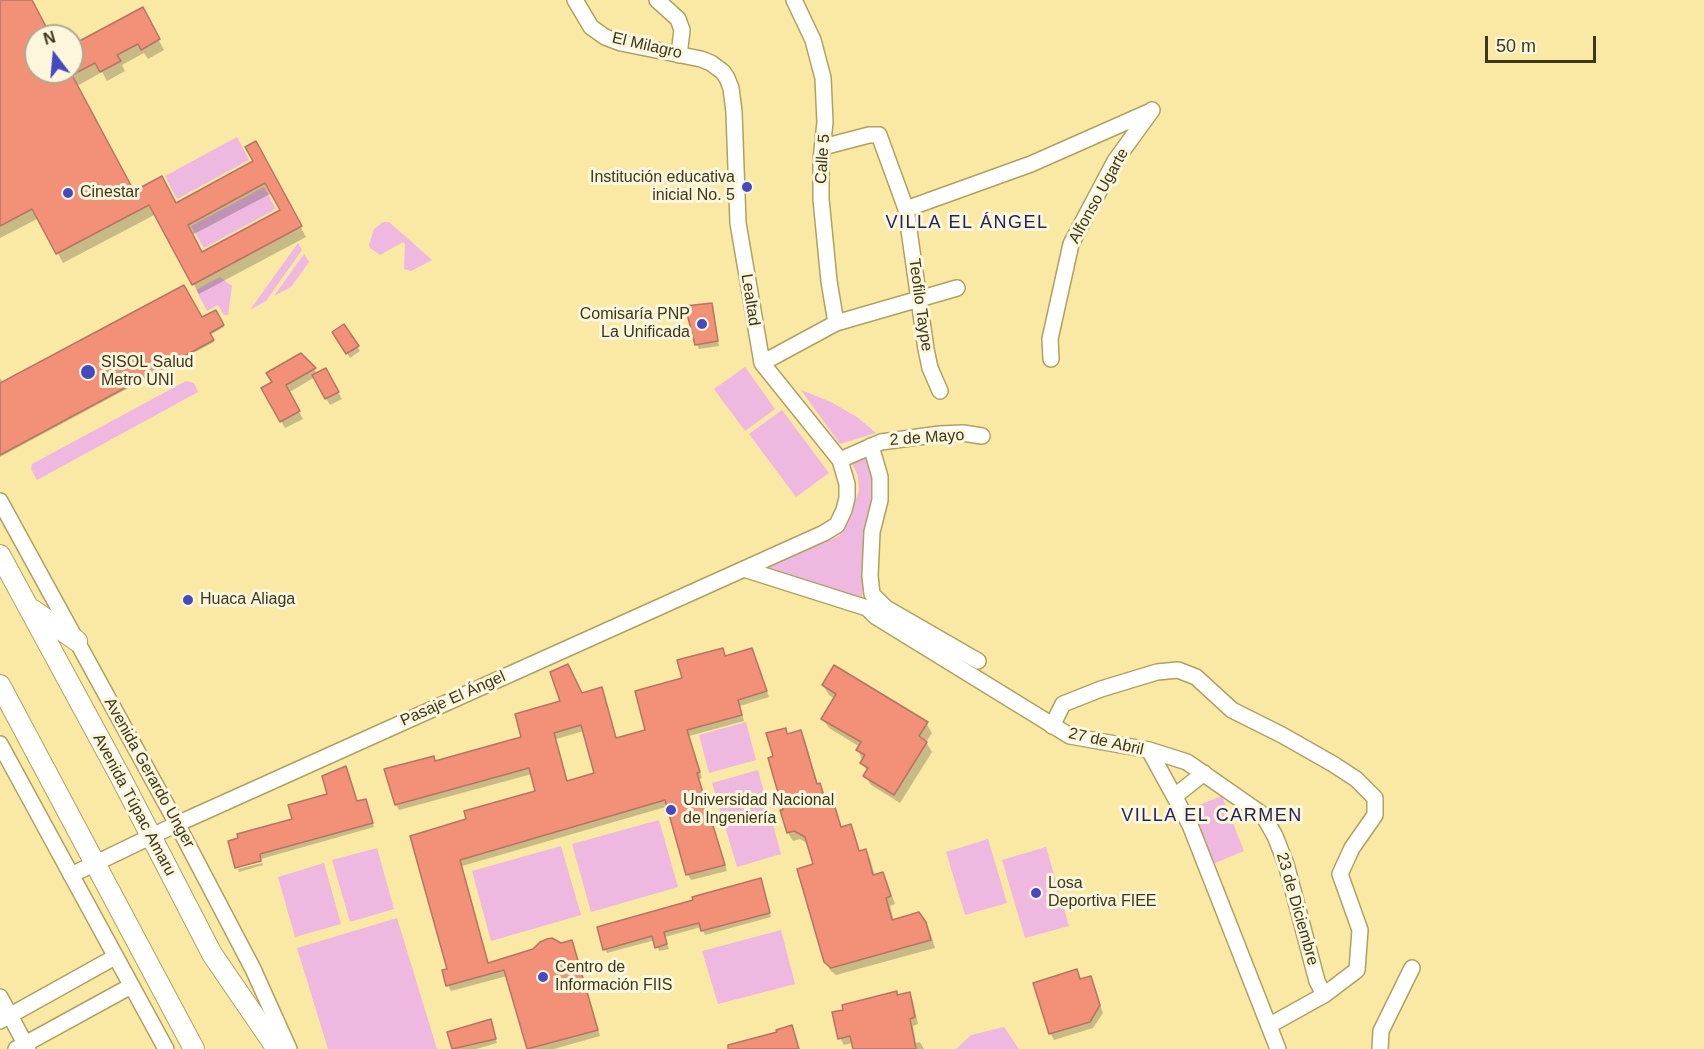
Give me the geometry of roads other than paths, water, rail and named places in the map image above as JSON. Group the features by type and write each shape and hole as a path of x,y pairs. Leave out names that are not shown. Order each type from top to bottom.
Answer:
{"main road":[{"name":"Avenida Túpac Amaru","path":"0,555 212,954 277,1049"},
{"path":"28,606 77,641"},
{"path":"0,685 194,1049"}],"street":[{"name":"El Milagro","path":"575,0 591,27 605,37 621,44 701,59"},
{"path":"657,0 678,19 682,30 679,54"},
{"name":"Calle 5","path":"794,0 813,40 823,78 825,107 821,199 829,281 836,323"},
{"name":"Lealtad","path":"701,59 723,72 731,88 736,131 738,223 762,363 840,460 847,484 847,498 837,525"},
{"name":"Alfonso Ugarte","path":"906,209 1031,164 1152,110 1115,161 1071,244 1050,339 1051,359"},
{"name":"Teofilo Taype","path":"823,147 869,135 879,135 906,209 930,368 940,391"},
{"path":"762,363 836,323 957,288"},
{"name":"2 de Mayo","path":"840,460 881,442 940,434 963,433 982,436"},
{"path":"871,446 880,477 880,500 872,532 870,576 872,594 886,608 978,661"},
{"name":"Avenida Gerardo Unger","path":"0,501 177,824 253,969 289,1049"},
{"name":"Pasaje El Ángel","path":"71,875 177,824 837,525"},
{"name":"27 de Abril","path":"744,569 867,608 875,616 1070,736 1149,750 1190,825 1278,1049"},
{"path":"1052,726 1063,704 1101,689 1157,672 1178,670 1196,677 1232,710 1297,743 1356,779 1375,798 1375,815 1352,848 1340,874 1360,930 1357,970 1324,995 1270,1024"},
{"path":"0,744 166,1049"},
{"name":"23 de Diciembre","path":"1149,750 1187,762 1263,815 1275,836 1286,864 1317,981 1324,995"},
{"path":"1175,796 1204,773"},
{"path":"5,1018 115,957"},
{"path":"1380,1049 1382,1031 1412,968"},
{"path":"0,997 5,1018 23,1047 131,986"}],"place":[{"name":"Institución educativa inicial No. 5","path":"747,187"},
{"name":"Cinestar","path":"68,193"},
{"name":"Comisaría PNP La Unificada","path":"702,324"},
{"name":"SISOL Salud Metro UNI","path":"88,372"},
{"name":"Huaca Aliaga","path":"188,600"},
{"name":"Universidad Nacional de Ingeniería","path":"671,810"},
{"name":"Losa Deportiva FIEE","path":"1036,893"},
{"name":"Centro de Información FIIS","path":"543,977"}],"district":[{"name":"VILLA EL ÁNGEL","path":"967,223"},
{"name":"VILLA EL CARMEN","path":"1212,816"}]}
